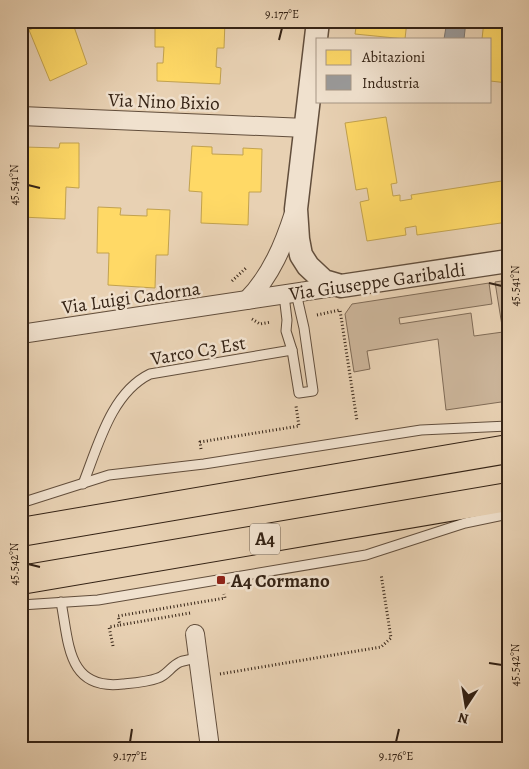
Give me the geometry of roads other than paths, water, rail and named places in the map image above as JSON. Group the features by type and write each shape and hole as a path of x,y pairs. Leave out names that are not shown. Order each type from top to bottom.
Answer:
{"highway":[{"path":"21,532 508,449"},
{"name":"A4","path":"21,580 508,497"}],"street":[{"path":"316,38 318,21"},
{"path":"316,39 296,209 298,239 304,261 324,281 341,286"},
{"name":"Via Nino Bixio","path":"21,116 306,128"},
{"path":"247,300 257,290 268,272 286,236 296,209"},
{"name":"Via Giuseppe Garibaldi","path":"247,300 508,261"},
{"name":"Via Luigi Cadorna","path":"21,334 247,300"},
{"path":"195,634 210,748"}],"lane":[{"path":"290,294 304,328 313,391 297,397 292,350 286,331 290,294"},
{"name":"Varco C3 Est","path":"83,484 118,403 129,388 139,379 150,374 292,350"},
{"path":"21,503 109,476 204,464 421,430 508,426"},
{"path":"21,605 98,600 366,555 464,523 508,514"},
{"path":"61,602 71,656 75,666 80,674 97,683 117,685 158,678 180,662 199,658"}],"place":[{"name":"A4 Cormano","path":"221,580"}]}
